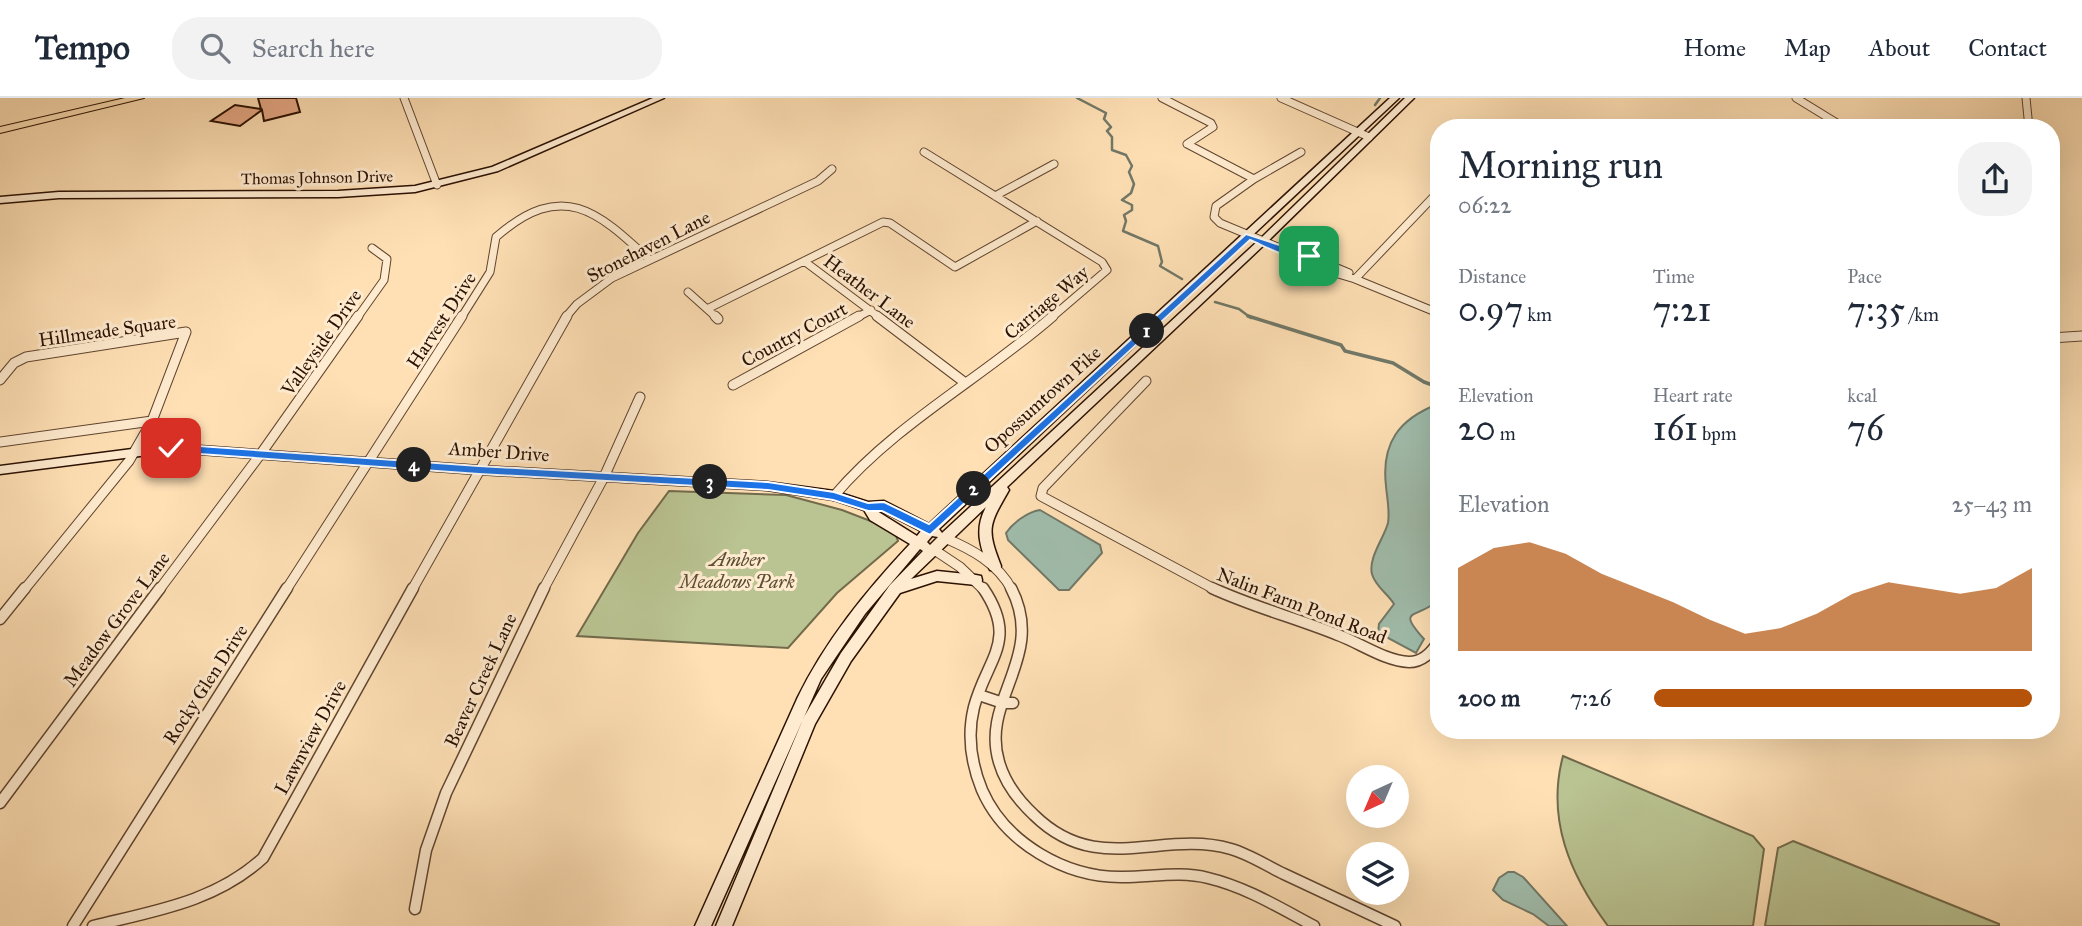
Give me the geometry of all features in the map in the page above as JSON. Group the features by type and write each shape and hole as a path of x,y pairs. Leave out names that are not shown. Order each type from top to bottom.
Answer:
{"highway":[{"path":"2,124 91,98"},
{"path":"2,124 139,98"}],"main road":[{"name":"Thomas Johnson Drive","path":"0,200 82,194 376,193 437,185 480,174 521,159 660,98"},
{"name":"Opossumtown Pike","path":"1358,134 1395,98"},
{"name":"Opossumtown Pike","path":"724,926 809,721 846,657 895,589 945,538 1262,242 1369,137"},
{"name":"Opossumtown Pike","path":"703,926 783,742 818,670 861,606 930,530 1249,236"},
{"path":"995,566 985,540 983,523 1013,474"},
{"name":"Amber Drive","path":"933,550 874,517 868,507 884,506 945,538"},
{"path":"895,589 937,576 976,580"}],"street":[{"path":"404,98 437,185"},
{"path":"1162,98 1211,123 1213,127 1187,144 1254,179"},
{"path":"1281,98 1369,137"},
{"name":"Opossumtown Pike","path":"1369,137 1410,98"},
{"path":"1796,98 1830,119"},
{"path":"2026,98 2028,119"},
{"name":"Opossumtown Pike","path":"1249,236 1358,134"},
{"name":"Carriage Way","path":"834,496 851,476 964,382 1014,350 1107,270 1105,264 924,152"},
{"path":"1301,152 1221,202 1213,217 1220,223 1297,255 1325,270 1355,279 1430,310"},
{"path":"995,195 1054,164"},
{"name":"Stonehaven Lane","path":"479,470 561,323 576,304 602,284 818,181 832,169"},
{"path":"1355,279 1430,200"},
{"name":"Harvest Drive","path":"368,461 484,283 490,272 496,237 507,227 550,207 588,207 650,260"},
{"name":"Heather Lane","path":"964,382 804,261 887,222 955,267 1037,221"},
{"name":"Valleyside Drive","path":"260,455 384,280 387,259 372,248"},
{"path":"707,309 804,261"},
{"path":"688,292 718,319"},
{"name":"Country Court","path":"733,385 871,310"},
{"name":"Hillmeade Square","path":"0,380 14,363 26,357 186,332 152,421 135,451"},
{"path":"2060,337 2082,336"},
{"name":"Nalin Farm Pond Road","path":"1146,381 1051,479 1040,492 1041,496 1218,593 1337,634 1388,656 1410,662 1430,654"},
{"name":"Beaver Creek Lane","path":"415,909 426,850 446,793 531,613 604,477 640,397"},
{"path":"0,442 152,421"},
{"name":"Amber Drive","path":"0,470 135,451 184,449 479,470 768,486 834,496 868,507"},
{"path":"0,620 101,498 135,451"},
{"name":"Meadow Grove Lane","path":"0,803 260,455"},
{"name":"Rocky Glen Drive","path":"74,926 368,461"},
{"name":"Lawnview Drive","path":"93,926 222,890 250,872 263,858 479,470"},
{"path":"945,538 962,544 995,566 1011,583 1019,599 1024,626 1020,657 1008,703 996,729 996,743 1003,776 1029,812 1065,838 1109,850 1136,852 1187,844 1211,844 1232,849 1395,926"},
{"path":"933,550 956,563 976,580 994,604 999,647 979,695 971,727 975,776 983,795 1014,835 1037,852 1062,864 1102,876 1180,873 1206,877 1314,926"},
{"path":"979,695 1008,703"}],"green space":[{"name":"Amber Meadows Park","path":"669,491 786,495 842,510 894,530 898,541 837,593 788,648 577,636 638,533"},
{"path":"1563,756 1753,836 1764,849 1753,926 1608,926 1583,887 1565,846 1558,802 1558,779"},
{"path":"1793,841 1999,926 1765,926 1778,848"}],"shaded area":[{"path":"1430,407 1430,606 1410,618 1424,639 1416,653 1388,638 1383,632 1378,633 1379,624 1394,604 1376,582 1371,568 1388,523 1385,471 1390,445 1403,425"},
{"path":"1040,510 1100,545 1102,553 1069,590 1059,590 1008,540 1006,533 1012,525"},
{"path":"1508,872 1523,877 1567,926 1549,926 1533,914 1503,900 1493,890 1499,878"}],"building":[{"path":"258,98 296,98 300,112 264,121 262,110 240,126 211,121 235,105 261,109"}],"waterway":[{"path":"1077,98 1106,113 1104,119 1111,127 1107,131 1112,137 1112,150 1126,155 1132,166 1129,172 1134,184 1131,193 1122,200 1132,205 1132,210 1124,215 1126,221 1123,231 1158,246 1162,262 1160,266 1182,279"},
{"path":"1375,105 1380,98"},
{"path":"1215,302 1239,309 1249,316"},
{"path":"1249,316 1341,345 1345,351 1393,363 1430,384"}],"route":[{"path":"171,448 479,470 768,486 834,496 868,507 884,506 930,530 1249,236 1297,255 1309,256"}]}
